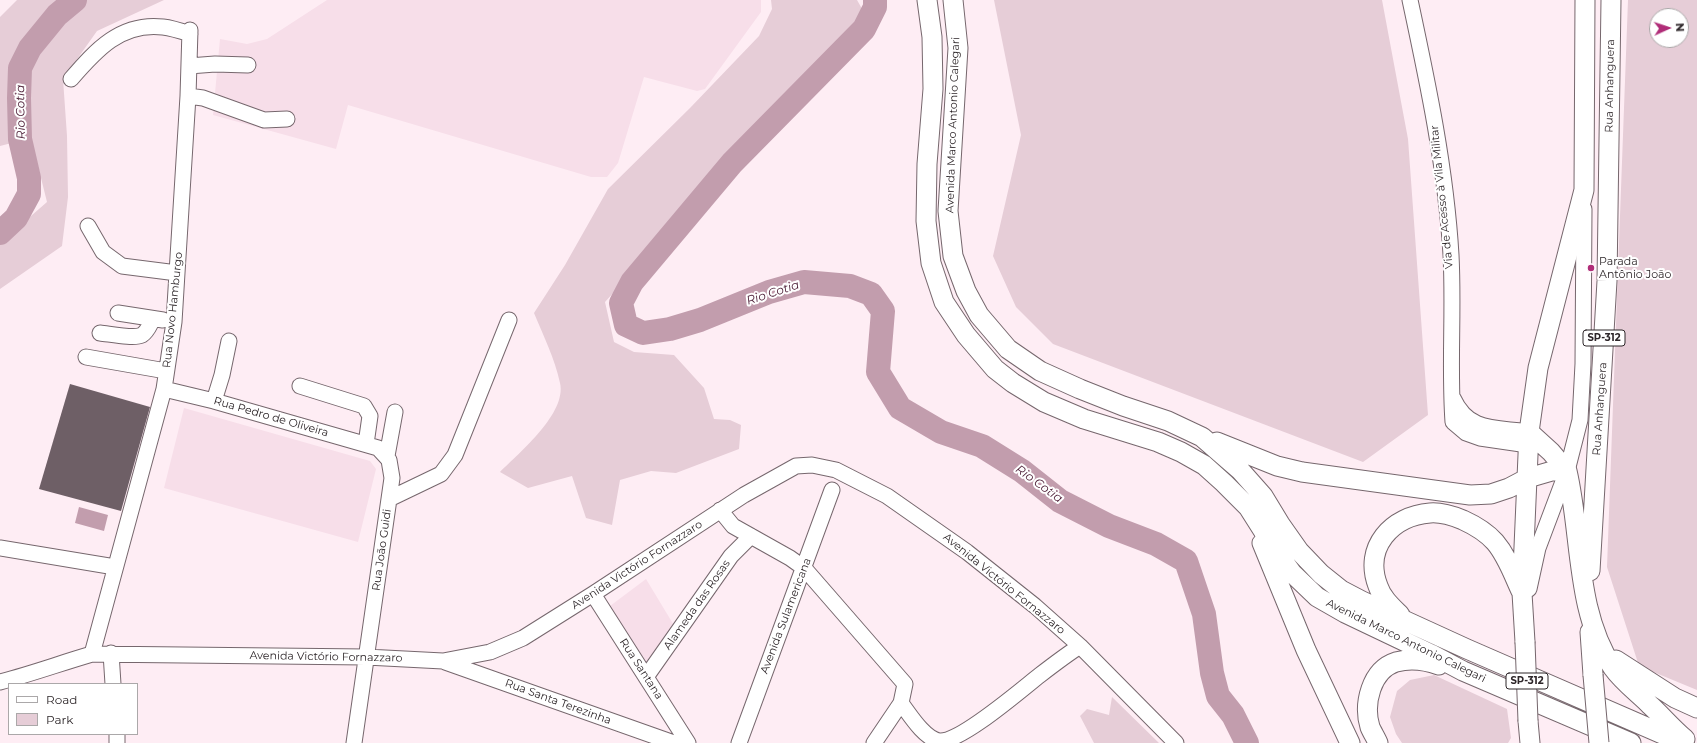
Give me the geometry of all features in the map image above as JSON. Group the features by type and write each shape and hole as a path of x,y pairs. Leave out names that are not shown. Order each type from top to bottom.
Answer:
{"main road":[{"name":"Avenida Marco Antonio Calegari","path":"927,0 932,37 933,89 927,164 926,221 931,263 944,302 970,341 995,369 1013,383 1044,402 1084,419 1158,442 1181,452 1204,465 1248,507 1292,573 1317,597 1345,613 1463,671 1631,743"},
{"name":"Avenida Marco Antonio Calegari","path":"952,0 958,48 948,211 952,256 966,291 976,309 1008,349 1040,371 1123,406 1168,421 1202,437 1240,470 1258,491 1299,551 1320,574 1348,594 1474,652 1683,743"},
{"name":"SP-312","path":"1530,743 1522,593 1529,439 1538,368 1584,190 1585,0"},
{"name":"Rua Anhanguera","path":"1598,743 1589,611 1592,530 1607,281 1611,0"},
{"path":"1202,437 1253,458 1302,472 1454,493 1491,494 1509,488 1528,478 1552,471 1567,471"},
{"path":"1529,439 1551,452 1567,471 1572,491 1576,534 1589,611 1598,640 1604,652 1614,669 1627,684 1688,743"},
{"path":"1248,507 1306,650 1350,743"},
{"path":"1405,620 1386,602 1378,586 1374,567 1377,548 1386,532 1397,523 1418,514 1432,512 1450,515 1470,523 1484,532 1503,554 1522,593"},
{"path":"1604,652 1652,684 1697,708"},
{"path":"1378,743 1370,727 1367,710 1368,694 1376,679 1386,668 1395,662 1410,660 1426,661 1463,671"}],"street":[{"name":"Via de Acesso à Vila Militar","path":"1410,0 1432,104 1451,254 1451,396 1458,410 1468,420 1482,426 1529,439"},
{"name":"Rua Novo Hamburgo","path":"71,79 92,55 107,41 123,33 139,28 162,27 190,32 188,96 174,322 164,389 92,654"},
{"path":"189,66 215,64 248,65"},
{"path":"188,96 203,98 264,120 287,119"},
{"path":"1524,636 1531,575 1538,548 1567,471 1580,420 1582,400 1584,190"},
{"path":"88,226 103,252 122,266 177,273"},
{"path":"118,313 174,322"},
{"path":"100,333 135,337 142,335 154,319"},
{"path":"389,499 441,474 455,455 509,320"},
{"path":"214,401 222,375 229,341"},
{"path":"86,356 166,371"},
{"path":"300,386 364,406 370,416 377,450"},
{"name":"Rua Pedro de Oliveira","path":"164,389 214,401 377,450"},
{"path":"377,450 395,412"},
{"name":"Rua João Guidi","path":"354,743 392,478 389,460 377,450"},
{"name":"Avenida Victório Fornazzaro","path":"0,682 38,678 92,654 111,653 366,657 443,661 490,652 523,638 764,483 796,466 812,465 836,470 887,496 966,552 1035,606 1080,646 1176,743"},
{"name":"Avenida Sulamericana","path":"739,743 793,592 804,568 832,490"},
{"path":"720,510 733,526 790,558 804,568 905,684 901,703 874,743"},
{"name":"Alameda das Rosas","path":"646,677 731,556 751,536"},
{"path":"0,548 116,567"},
{"name":"Rua Santana","path":"593,594 688,743"},
{"path":"901,703 930,738 941,742 953,739 991,715 1040,675 1080,646"},
{"path":"111,653 113,683"},
{"name":"Rua Santa Terezinha","path":"443,661 674,743"}],"shaded area":[{"path":"327,0 761,0 761,12 705,89 697,91 644,77 618,163 607,177 591,177 348,105 336,149 213,115 220,39 247,44 267,39"},
{"path":"184,408 370,461 376,469 358,542 164,488"},
{"path":"79,507 108,515 104,531 75,523"},
{"path":"646,579 675,627 647,664 610,606"}],"green space":[{"path":"17,0 164,0 97,31 63,79 67,136 68,197 62,246 0,289 0,243 47,202 31,138 0,146 0,17"},
{"path":"771,0 857,0 865,14 605,302 614,342 634,352 674,355 704,388 714,419 730,420 741,425 739,449 676,473 651,471 620,480 612,525 586,518 572,476 528,488 500,472 530,443 540,431 556,407 560,395 560,383 555,365 534,313 565,265 608,189 690,108 759,36 772,9"},
{"path":"994,0 1382,0 1408,139 1428,415 1363,462 1053,344 1016,307 993,256 1021,135"},
{"path":"1628,0 1697,0 1697,690 1639,666 1607,567"},
{"path":"1434,675 1507,709 1511,738 1508,743 1402,743 1396,734 1390,717 1397,691 1410,680"},
{"path":"1112,697 1159,743 1094,743 1080,716 1087,709 1109,715"}],"building":[{"path":"70,384 150,407 121,511 39,489"}],"waterway":[{"name":"Rio Cotia","path":"0,233 16,218 29,194 29,178 20,139 20,68 30,48 57,15 75,0"},
{"name":"Rio Cotia","path":"875,0 875,7 864,29 732,163 632,282 621,303 626,325 643,333 670,329 700,320 769,292 804,282 850,286 871,294 883,311 878,372 900,408 941,432 982,446 1022,471 1060,501 1109,526 1156,544 1186,561 1204,614 1212,673 1218,696 1233,715 1247,743"}],"place":[{"name":"Parada Antônio João","path":"1591,268"}]}
